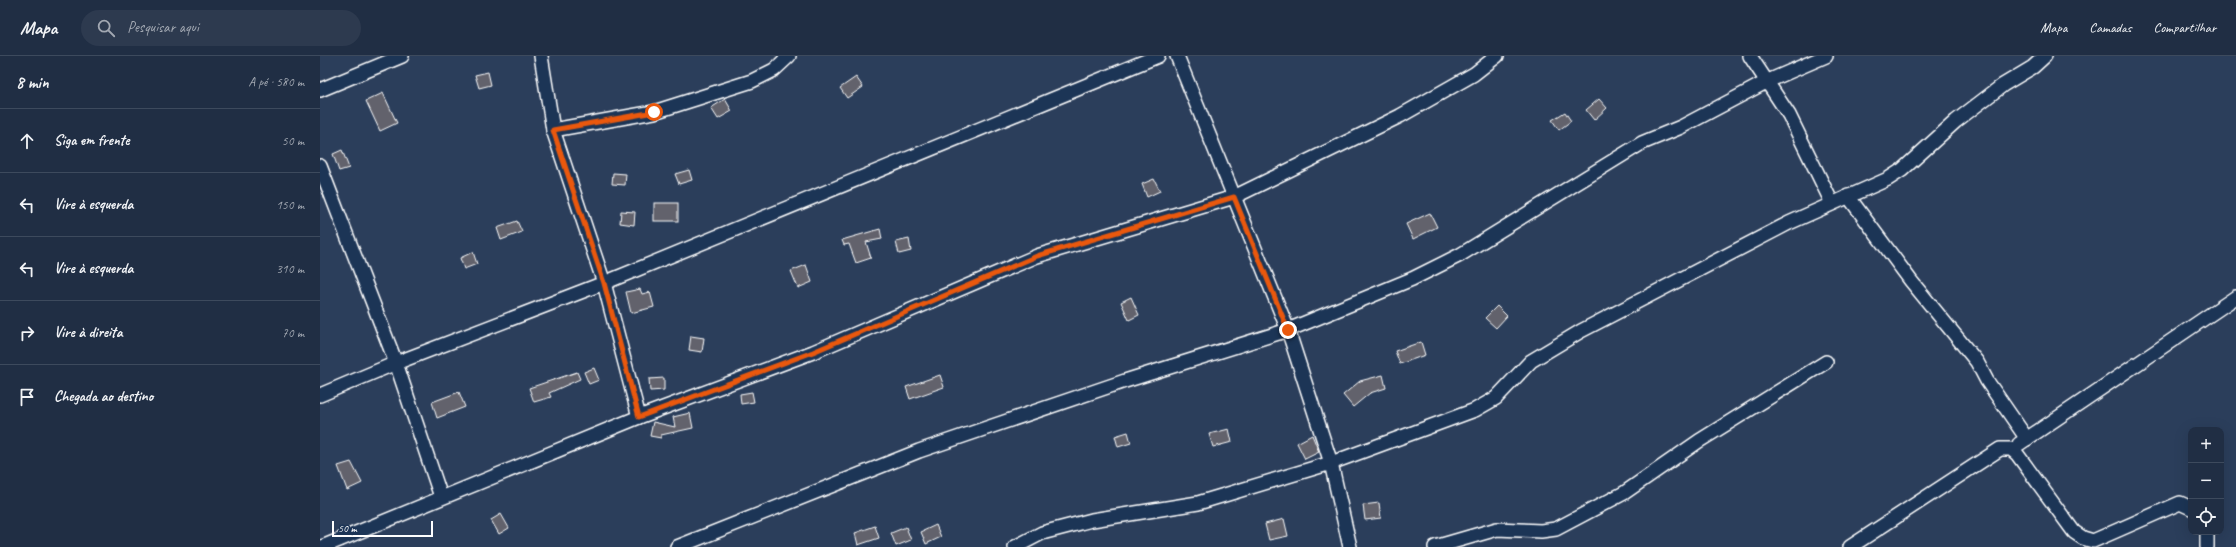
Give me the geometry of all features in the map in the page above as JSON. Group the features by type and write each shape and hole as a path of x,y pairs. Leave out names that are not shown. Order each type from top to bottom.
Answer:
{"street":[{"path":"320,90 402,56"},
{"path":"541,56 553,130 604,283 639,417"},
{"path":"553,130 654,112 752,81 774,70 789,56"},
{"path":"320,395 396,363 604,283 1158,56"},
{"path":"1177,56 1288,330 1331,463 1350,547"},
{"path":"322,547 639,417 813,352 1037,256 1234,197 1400,116 1474,74 1497,56"},
{"path":"1750,56 1768,81 1789,115 1832,203"},
{"path":"677,547 919,451 1125,381 1288,330 1412,279 1460,255 1642,144 1681,127 1768,81 1826,56"},
{"path":"1015,547 1042,533 1092,520 1198,504 1331,463 1475,410 1496,398 1532,361 1581,331 1789,222 1888,179 1902,170 1956,121 2003,85 2033,67 2045,56"},
{"path":"320,166 396,363 441,497"},
{"path":"1848,196 1911,281 1977,362 1987,381 2027,439"},
{"path":"1850,547 2000,449 2011,449 2027,439 2236,297"},
{"path":"1435,547 1497,529 1540,532 1556,529 1624,493 1700,441 1826,362"},
{"path":"2011,449 2017,454 2074,532 2083,538 2093,541 2180,503 2188,507"},
{"path":"2207,547 2208,535"}],"building":[{"path":"488,72 491,85 479,88 475,75"},
{"path":"856,77 863,87 847,98 840,88"},
{"path":"383,93 397,123 380,131 366,101"},
{"path":"725,99 732,111 718,119 711,108"},
{"path":"1599,99 1607,108 1594,120 1586,110"},
{"path":"1565,112 1571,121 1559,130 1552,120"},
{"path":"342,150 349,168 339,171 333,154"},
{"path":"689,170 692,180 679,184 675,174"},
{"path":"613,173 626,174 625,185 612,184"},
{"path":"1154,179 1160,191 1147,197 1142,184"},
{"path":"654,203 678,203 678,221 654,221"},
{"path":"621,211 635,212 634,225 620,223"},
{"path":"1430,213 1437,227 1413,239 1406,224"},
{"path":"517,221 522,232 501,240 497,228"},
{"path":"880,229 882,239 866,242 871,258 856,263 849,244 844,245 842,240"},
{"path":"909,239 911,251 899,254 896,242"},
{"path":"473,252 477,264 464,269 460,258"},
{"path":"806,265 812,282 798,288 791,271"},
{"path":"640,289 642,294 650,292 654,307 631,313 626,292"},
{"path":"1131,297 1139,315 1129,320 1121,302"},
{"path":"1497,306 1507,316 1496,328 1485,318"},
{"path":"691,336 704,338 702,352 689,350"},
{"path":"1421,342 1425,355 1400,364 1395,351"},
{"path":"594,368 599,380 589,384 584,372"},
{"path":"577,372 580,379 549,393 551,397 534,402 529,388"},
{"path":"940,375 944,387 910,399 906,387"},
{"path":"1383,375 1386,388 1370,393 1353,407 1343,395 1360,381"},
{"path":"664,378 664,390 650,391 649,379"},
{"path":"459,392 465,407 437,418 432,402"},
{"path":"752,392 754,402 741,404 740,394"},
{"path":"690,413 693,428 661,435 661,438 650,436 653,422 675,427 673,417"},
{"path":"1229,429 1232,442 1213,447 1209,434"},
{"path":"1128,432 1131,443 1118,447 1115,436"},
{"path":"1312,435 1319,452 1305,459 1297,443"},
{"path":"351,462 362,483 347,490 338,466"},
{"path":"1379,503 1381,518 1365,520 1363,505"},
{"path":"501,514 509,528 499,534 491,520"},
{"path":"1284,519 1288,536 1269,540 1265,524"},
{"path":"936,525 941,537 926,544 921,532"},
{"path":"875,526 879,538 858,545 855,533"},
{"path":"906,527 911,540 896,546 891,533"}],"route":[{"path":"654,112 553,130 558,149 604,283 639,417 813,352 1037,256 1234,197 1288,330"}]}
